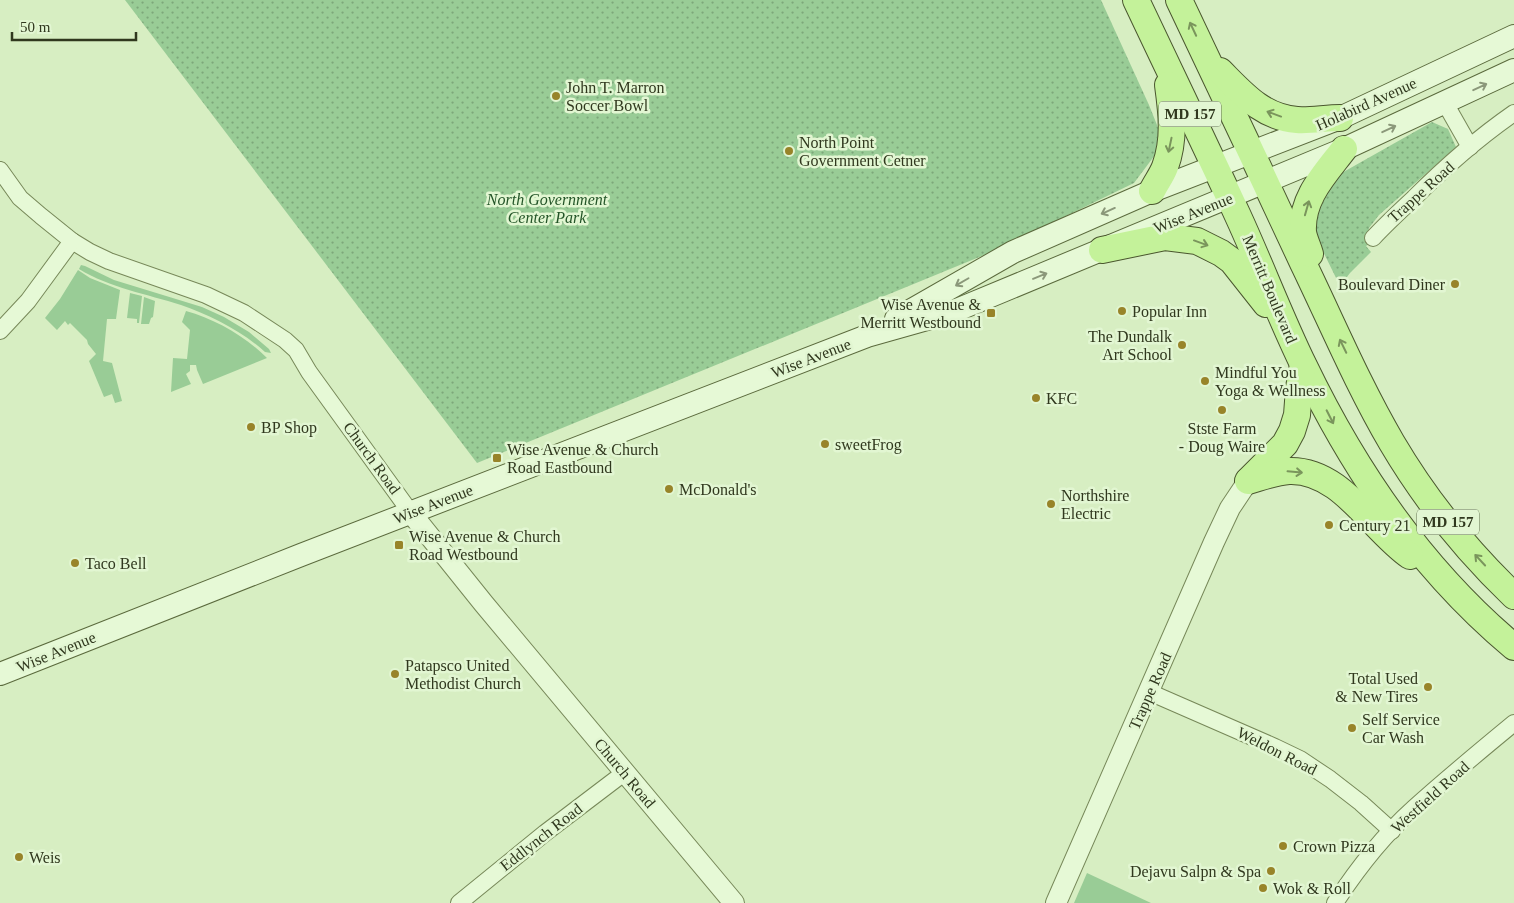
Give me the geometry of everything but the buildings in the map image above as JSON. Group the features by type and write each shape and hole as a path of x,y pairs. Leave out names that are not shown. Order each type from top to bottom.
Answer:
{"main road":[{"name":"Merritt Boulevard","path":"1136,0 1216,167 1303,366 1333,424 1386,506 1422,554 1445,581 1514,647"},
{"name":"MD 157","path":"1179,0 1374,412 1427,497 1467,546 1514,596"},
{"name":"Holabird Avenue","path":"1216,167 1340,118 1514,36"},
{"path":"1207,58 1245,95 1268,113 1298,120 1340,118"},
{"path":"1152,191 1164,168 1172,139 1172,118 1165,62"},
{"name":"Holabird Avenue","path":"1265,183 1344,150 1514,70"},
{"path":"1331,322 1303,233 1304,219 1306,205 1318,182 1344,150"},
{"name":"Wise Avenue","path":"867,336 1013,252 1152,191 1216,167"},
{"name":"Wise Avenue","path":"0,674 411,512 867,336 952,312 1265,183"},
{"path":"1102,250 1165,237 1197,241 1210,246 1232,261 1289,335"},
{"path":"1248,481 1285,444 1292,431 1297,415 1303,366"},
{"path":"1248,481 1275,472 1292,471 1322,478 1343,492 1402,551 1445,581 1483,601 1514,628"}],"street":[{"path":"1445,102 1470,147"},
{"name":"Trappe Road","path":"1373,238 1389,220 1431,181 1470,147 1514,113"},
{"name":"Church Road","path":"0,170 20,198 72,242 109,261 206,295 244,313 285,340 296,350 309,372 411,512 484,604 734,903"},
{"path":"0,331 28,301 72,242"},
{"name":"Trappe Road","path":"1056,903 1214,542 1230,508 1248,481"},
{"name":"Weldon Road","path":"1149,692 1266,743 1300,760 1330,779 1392,831"},
{"name":"Westfield Road","path":"1335,903 1355,874 1413,809 1514,723"},
{"name":"Eddlynch Road","path":"459,903 545,833 624,773"}],"green space":[{"name":"North Government Center Park","path":"125,0 1101,0 1159,130 1155,155 1134,183 994,251 477,463"},
{"path":"1432,122 1448,129 1456,147 1379,215 1369,228 1368,237 1372,242 1366,246 1371,252 1340,286 1311,227 1331,179"},
{"path":"81,265 114,280 202,307 224,317 249,332 269,349 271,353 265,352 246,337 214,319 181,305 103,281 79,269"},
{"path":"78,270 90,278 120,290 116,319 107,319 103,361 112,363 122,401 115,403 112,394 104,397 89,361 96,354 87,340 70,323 68,325 65,321 57,330 45,318 60,299"},
{"path":"130,293 142,296 139,323 137,323 137,319 127,318"},
{"path":"144,297 155,301 153,317 149,324 141,324"},
{"path":"186,311 229,329 249,342 267,358 203,384 196,365 190,365 190,371 186,374 191,384 171,392 173,358 187,359 190,330 182,322"},
{"path":"1087,873 1151,903 1074,903"}],"place":[{"name":"John T. Marron Soccer Bowl","path":"556,96"},
{"name":"North Point Government Cetner","path":"789,151"},
{"name":"Boulevard Diner","path":"1455,284"},
{"name":"Popular Inn","path":"1122,311"},
{"name":"Wise Avenue & Merritt Westbound","path":"991,313"},
{"name":"The Dundalk Art School","path":"1182,345"},
{"name":"Mindful You Yoga & Wellness","path":"1205,381"},
{"name":"KFC","path":"1036,398"},
{"name":"Stste Farm - Doug Waire","path":"1222,410"},
{"name":"BP Shop","path":"251,427"},
{"name":"sweetFrog","path":"825,444"},
{"name":"Wise Avenue & Church Road Eastbound","path":"497,458"},
{"name":"McDonald's","path":"669,489"},
{"name":"Northshire Electric","path":"1051,504"},
{"name":"Century 21","path":"1329,525"},
{"name":"Wise Avenue & Church Road Westbound","path":"399,545"},
{"name":"Taco Bell","path":"75,563"},
{"name":"Patapsco United Methodist Church","path":"395,674"},
{"name":"Total Used & New Tires","path":"1428,687"},
{"name":"Self Service Car Wash","path":"1352,728"},
{"name":"Crown Pizza","path":"1283,846"},
{"name":"Weis","path":"19,857"},
{"name":"Dejavu Salpn & Spa","path":"1271,871"},
{"name":"Wok & Roll","path":"1263,888"}]}
